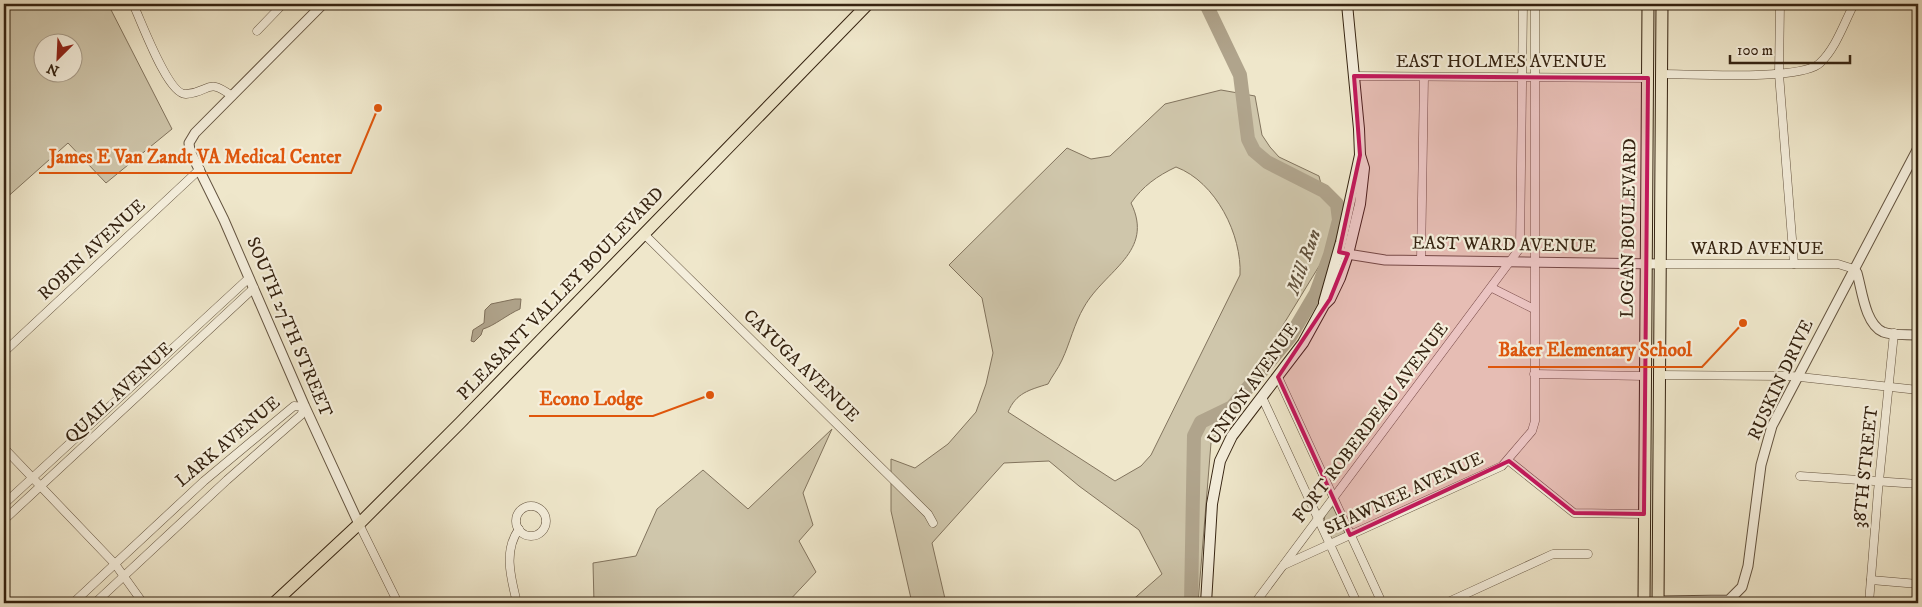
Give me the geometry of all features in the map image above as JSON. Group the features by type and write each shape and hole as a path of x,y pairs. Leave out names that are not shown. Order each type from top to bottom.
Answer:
{"main road":[{"name":"PLEASANT VALLEY BOULEVARD","path":"274,603 359,524 868,4"},
{"name":"UNION AVENUE","path":"1206,603 1212,504 1218,467 1232,436 1303,343 1324,305 1325,297 1343,253 1360,155 1347,4"},
{"name":"LOGAN BOULEVARD","path":"1644,603 1648,4"},
{"name":"LOGAN BOULEVARD","path":"1658,602 1662,4"}],"street":[{"path":"133,4 168,82 178,93 186,94 210,86 219,87 232,96 323,4"},
{"path":"256,31 283,4"},
{"name":"FORT ROBERDEAU AVENUE","path":"1255,603 1520,248 1523,4"},
{"path":"1535,4 1534,426 1509,460 1574,514 1644,514"},
{"path":"1780,4 1779,74 1794,264"},
{"path":"1662,74 1779,74 1812,69 1820,64 1828,54 1854,4"},
{"name":"EAST HOLMES AVENUE","path":"1354,76 1648,78"},
{"path":"1421,260 1424,77"},
{"name":"SOUTH 27TH STREET","path":"232,96 195,134 190,143 190,151 254,288 305,407 359,524"},
{"name":"RUSKIN DRIVE","path":"1658,602 1729,600 1742,587 1748,566 1761,465 1766,444 1798,377 1918,148"},
{"name":"ROBIN AVENUE","path":"4,352 200,170"},
{"name":"CAYUGA AVENUE","path":"644,234 928,514 933,523"},
{"name":"EAST WARD AVENUE","path":"1343,253 1385,260 1660,264"},
{"name":"WARD AVENUE","path":"1660,264 1838,264 1854,269"},
{"path":"1854,269 1858,272 1873,322 1885,332 1918,335"},
{"name":"QUAIL AVENUE","path":"4,504 249,278"},
{"name":"QUAIL AVENUE","path":"4,520 254,288"},
{"path":"1492,288 1534,309"},
{"name":"38TH STREET","path":"1869,603 1894,333"},
{"path":"1534,374 1645,376"},
{"path":"1660,375 1798,377 1918,390"},
{"path":"1278,377 1382,603"},
{"path":"1262,398 1357,603"},
{"name":"LARK AVENUE","path":"74,603 204,481 294,406 305,407 300,415 95,603"},
{"path":"102,413 110,422"},
{"path":"4,448 115,564 143,603"},
{"name":"SHAWNEE AVENUE","path":"1284,565 1502,466 1509,460"},
{"path":"1800,476 1918,484"},
{"path":"359,524 398,603"},
{"path":"516,603 510,560 511,540 519,529"},
{"path":"1446,603 1553,554 1588,554"},
{"path":"1871,580 1918,584"}],"highlighted area":[{"path":"1354,76 1648,78 1644,514 1574,513 1509,461 1350,535 1278,377 1330,299 1348,254 1339,252 1360,155"}],"shaded area":[{"path":"4,4 108,4 172,129 106,183 68,143 4,200"},
{"path":"1221,90 1255,96 1262,135 1270,147 1279,157 1319,176 1324,196 1335,212 1332,245 1211,443 1198,603 1129,603 1162,574 1139,530 1079,486 1049,461 1004,463 932,543 946,603 912,603 891,511 891,459 915,468 948,444 976,412 986,384 993,353 982,298 949,265 1067,148 1091,159 1110,156 1165,104","holes":["1176,167 1190,174 1214,197 1224,212 1236,243 1240,275 1151,455 1141,466 1115,481 1008,412 1019,396 1029,390 1048,384 1062,360 1084,307 1132,248 1137,235 1137,220 1131,203 1140,191"]},
{"path":"521,299 520,309 483,329 481,335 474,342 471,341 473,330 484,323 485,310 491,304"},
{"path":"832,429 803,493 813,525 799,541 816,572 787,603 594,603 593,563 636,556 657,509 703,470 748,509"},
{"path":"1333,507 1345,533 1332,540 1325,518 1328,510"}],"waterway":[{"name":"Mill Run","path":"1191,603 1194,436 1201,422 1232,407 1290,337 1316,293 1330,255 1339,220 1337,204 1324,191 1267,162 1254,151 1248,139 1240,75 1206,4"}],"place":[{"name":"James E Van Zandt VA Medical Center","path":"378,108"},
{"name":"Baker Elementary School","path":"1743,323"},
{"name":"Econo Lodge","path":"710,395"}]}
